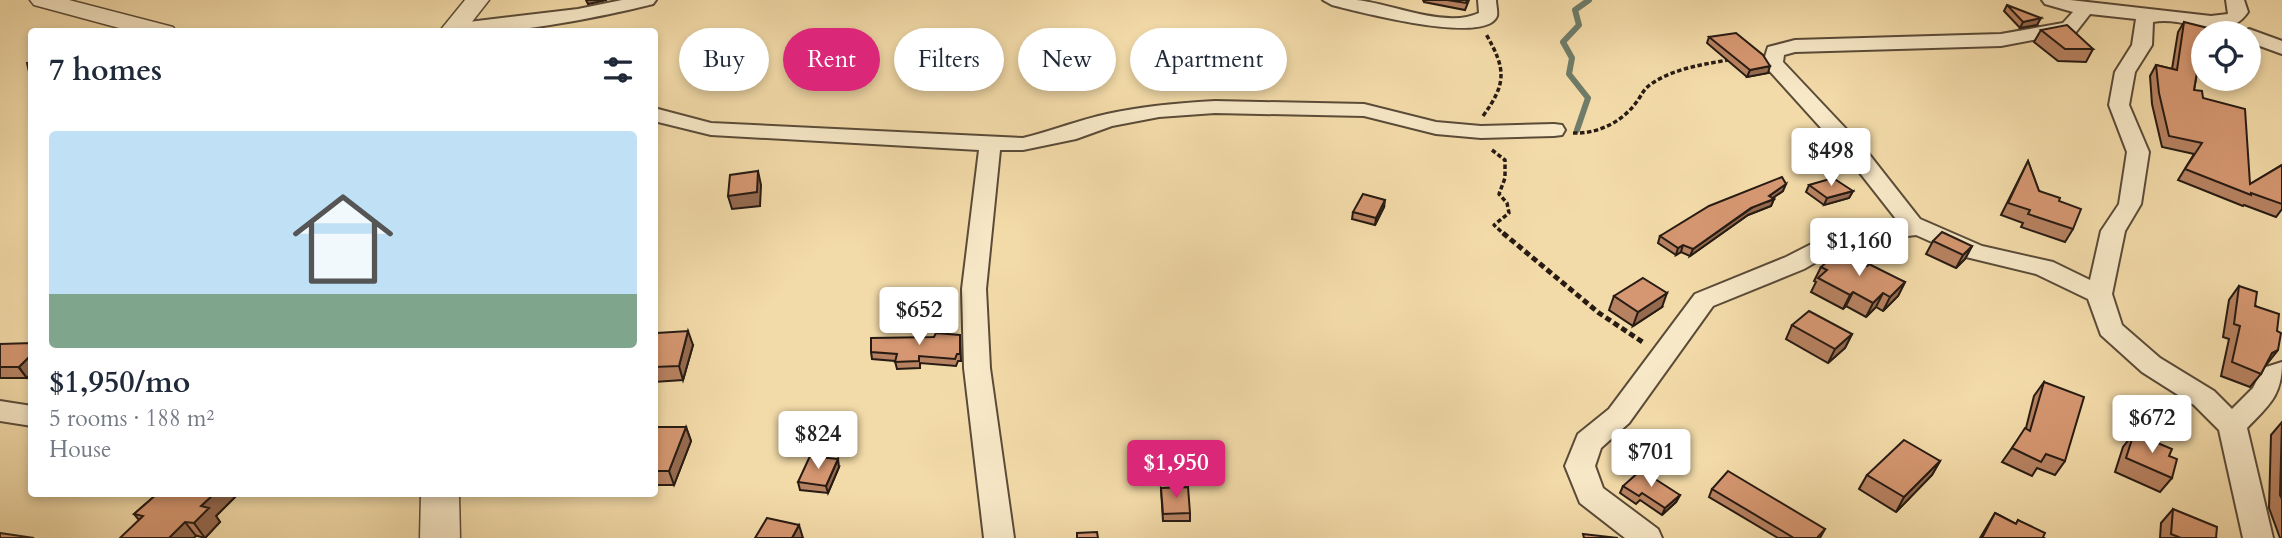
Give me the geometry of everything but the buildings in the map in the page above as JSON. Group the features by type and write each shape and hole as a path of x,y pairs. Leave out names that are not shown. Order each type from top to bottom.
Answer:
{"street":[{"path":"42,0 149,28"},
{"path":"454,28 477,0"},
{"path":"476,28 578,15 648,0"},
{"path":"1332,0 1417,20 1479,22 1488,16 1488,0"},
{"path":"2051,0 2084,10 2112,9 2198,21"},
{"path":"2229,21 2239,12 2235,0"},
{"path":"2084,10 2068,28 2001,40 1795,46 1775,51 1773,63 1857,154 1912,224 1975,252 2043,268 2099,294"},
{"path":"2149,16 2144,20 2142,45 2125,72 2119,105 2137,152 2130,204 2113,230 2099,294 2110,329 2151,365 2204,398 2232,426 2258,538"},
{"path":"2261,38 2282,43"},
{"path":"2261,40 2282,48"},
{"path":"658,115 711,129 990,144 1023,144 1068,134 1108,120 1159,111 1214,107 1364,110 1436,128 1481,132 1554,130"},
{"path":"990,144 974,289 976,368 999,538"},
{"path":"1647,538 1591,495 1580,466 1588,442 1619,416 1703,300 1796,263 1845,236 1901,231 1909,229 1912,224"},
{"path":"2232,426 2263,394 2273,375 2282,372"},
{"path":"0,411 28,415"},
{"path":"440,497 440,538"}],"path":[{"path":"1479,22 1501,60 1502,83 1499,96 1477,124 1487,146 1505,160 1505,178 1499,194 1507,203 1509,213 1494,225 1599,313 1662,355"},
{"path":"1554,130 1584,134 1613,125 1638,101 1644,89 1687,68 1775,51"}],"waterway":[{"path":"1577,130 1588,98 1569,74 1572,58 1563,42 1579,25 1575,10 1589,0"}]}
